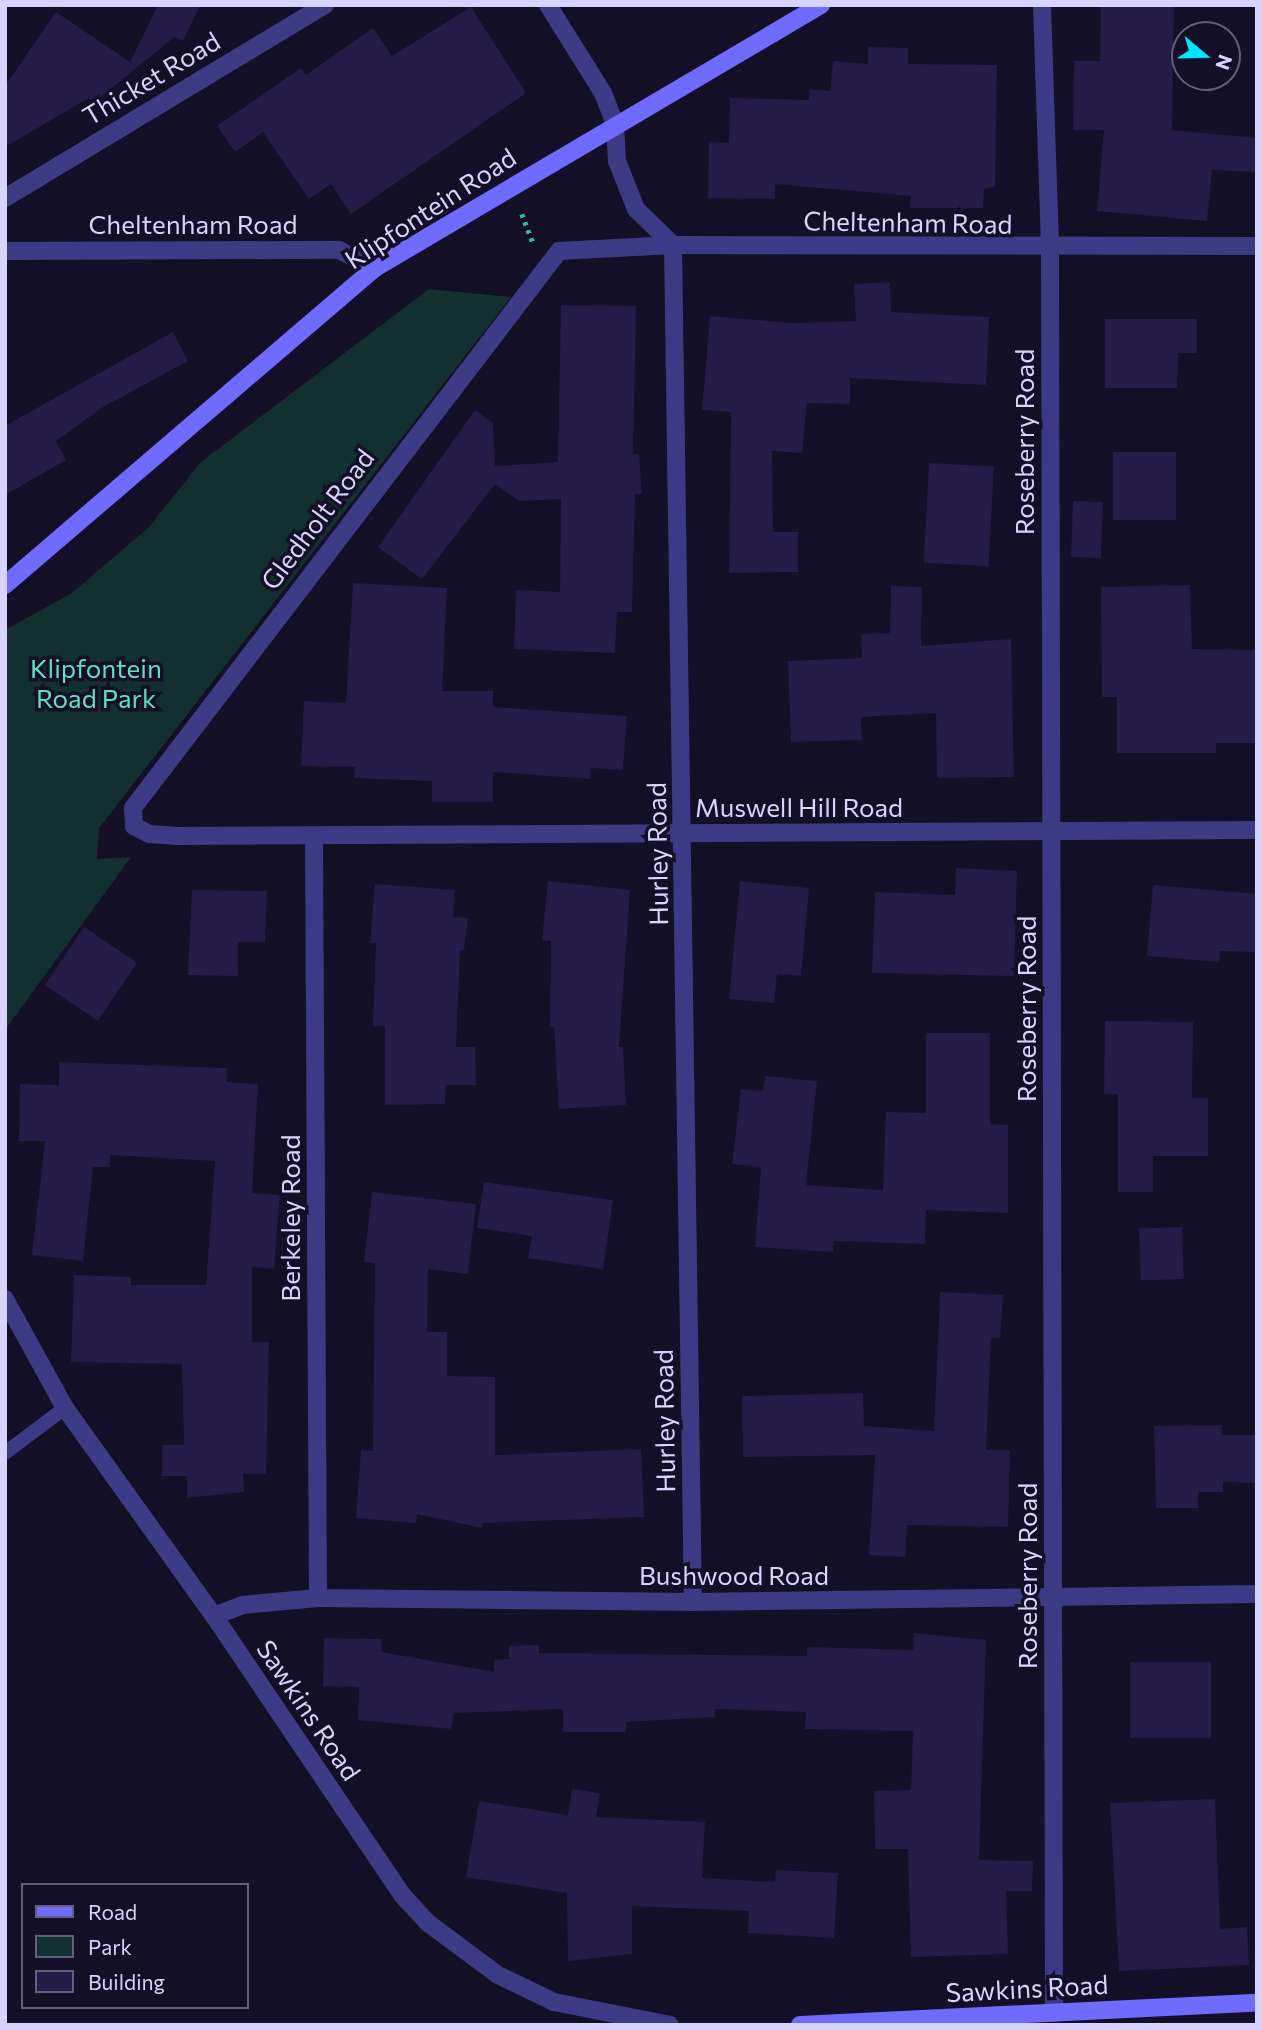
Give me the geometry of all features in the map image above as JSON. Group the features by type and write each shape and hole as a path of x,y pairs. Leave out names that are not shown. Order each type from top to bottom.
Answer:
{"main road":[{"name":"Klipfontein Road","path":"5,586 375,268 615,124 821,5"},
{"name":"Sawkins Road","path":"800,2025 1257,2003"}],"street":[{"name":"Thicket Road","path":"5,198 326,5"},
{"path":"548,5 603,93 615,124 617,161 636,209 673,246"},
{"name":"Roseberry Road","path":"1042,5 1050,249 1054,2013"},
{"name":"Cheltenham Road","path":"559,251 673,246 1050,249 1257,246"},
{"name":"Hurley Road","path":"673,246 693,1602"},
{"name":"Cheltenham Road","path":"5,251 339,250 375,268"},
{"name":"Gledholt Road","path":"134,825 133,808 140,793 559,251"},
{"name":"Muswell Hill Road","path":"134,825 149,834 175,836 314,838 1257,830"},
{"name":"Berkeley Road","path":"314,838 318,1598"},
{"name":"Sawkins Road","path":"5,1299 65,1408 214,1616 402,1895 428,1923 498,1975 554,2002 670,2025"},
{"name":"Bushwood Road","path":"214,1616 242,1605 318,1598 693,1602 1257,1594"}],"lane":[{"path":"5,1453 65,1408"}],"path":[{"path":"522,213 533,242"}],"green space":[{"name":"Klipfontein Road Park","path":"429,289 511,297 99,828 97,859 131,857 5,1030 5,630 72,593 149,527 201,462"}],"building":[{"path":"158,5 200,5 183,41 174,37 95,102 89,98 5,147 5,86 56,12 130,62"},
{"path":"1101,5 1174,5 1174,21 1171,21 1172,130 1257,138 1257,172 1212,170 1207,221 1097,211 1104,130 1073,130 1074,61 1100,61"},
{"path":"471,7 526,93 351,214 331,184 309,199 263,132 235,152 217,126 301,68 306,75 373,28 392,56"},
{"path":"868,47 908,48 908,64 997,65 995,187 984,189 983,208 910,208 911,196 775,184 775,199 708,198 709,142 729,143 730,98 809,100 810,89 830,91 833,61 868,64"},
{"path":"890,282 891,312 989,317 986,385 850,378 850,404 807,403 802,453 772,451 773,532 798,532 798,572 729,573 731,412 702,410 710,316 792,323 856,321 854,284"},
{"path":"561,305 636,306 633,454 639,454 642,494 635,494 632,612 617,612 615,653 514,649 516,590 560,592 561,499 519,501 495,484 422,579 378,547 475,410 493,423 495,466 558,462"},
{"path":"1105,319 1197,319 1197,353 1178,353 1177,388 1105,388"},
{"path":"173,332 188,361 103,407 56,441 66,460 5,495 5,426"},
{"path":"1113,452 1176,452 1176,520 1113,520"},
{"path":"929,463 994,466 989,566 924,563"},
{"path":"1073,501 1103,502 1101,558 1071,557"},
{"path":"353,583 447,588 442,691 493,691 493,707 627,716 623,770 591,768 590,779 493,772 493,802 432,802 432,781 354,778 355,767 301,766 304,701 346,703"},
{"path":"1190,585 1192,649 1257,650 1257,743 1216,743 1216,753 1117,753 1117,697 1102,697 1101,587"},
{"path":"891,586 922,587 921,646 1011,639 1014,777 937,778 936,713 861,717 862,740 791,742 788,661 862,658 861,634 890,633"},
{"path":"956,868 1017,871 1014,976 872,973 875,892 955,895"},
{"path":"548,881 630,890 619,1047 623,1047 626,1105 559,1109 554,1027 550,1027 551,941 542,940"},
{"path":"740,881 809,888 801,976 777,974 774,1003 729,999"},
{"path":"375,884 455,890 453,917 468,918 464,950 460,950 456,1047 475,1047 476,1085 446,1085 445,1104 385,1105 385,1026 373,1026 376,943 370,943"},
{"path":"1153,885 1257,894 1257,952 1220,951 1219,962 1147,956"},
{"path":"192,890 267,891 265,942 238,942 238,976 188,975"},
{"path":"84,927 137,963 98,1021 45,985"},
{"path":"1105,1021 1193,1022 1192,1098 1208,1098 1208,1156 1153,1156 1153,1192 1118,1192 1118,1094 1104,1094"},
{"path":"926,1033 990,1033 990,1124 1008,1125 1008,1213 926,1210 925,1244 834,1241 833,1252 755,1247 761,1167 732,1164 741,1089 763,1091 765,1076 817,1081 806,1185 883,1190 886,1112 926,1113"},
{"path":"59,1062 227,1068 226,1082 258,1084 252,1193 280,1195 274,1269 252,1267 252,1342 269,1342 266,1474 243,1474 244,1492 187,1498 187,1476 162,1476 162,1445 184,1445 182,1364 71,1362 74,1275 131,1277 131,1285 206,1285 215,1161 110,1155 110,1167 93,1167 83,1261 32,1255 45,1141 19,1141 20,1084 59,1085"},
{"path":"484,1182 613,1200 603,1269 528,1258 532,1236 477,1228"},
{"path":"372,1192 476,1204 468,1274 428,1269 427,1332 447,1332 447,1376 495,1377 495,1455 641,1449 644,1517 483,1523 482,1528 417,1514 416,1523 356,1518 361,1450 373,1451 375,1263 364,1262"},
{"path":"1182,1227 1184,1279 1141,1280 1139,1229"},
{"path":"940,1292 1003,1295 1000,1338 991,1338 986,1450 1010,1450 1008,1527 907,1525 905,1557 869,1555 875,1455 743,1457 742,1396 863,1393 864,1426 934,1431"},
{"path":"1222,1425 1222,1435 1257,1435 1257,1483 1223,1482 1223,1492 1198,1492 1198,1508 1156,1508 1154,1426"},
{"path":"914,1633 986,1640 979,1860 1033,1861 1032,1891 1006,1891 1008,1954 911,1957 908,1849 875,1849 874,1791 911,1790 913,1731 805,1729 806,1712 715,1709 715,1717 626,1722 626,1732 563,1732 563,1709 454,1713 451,1729 358,1720 359,1687 323,1686 324,1638 382,1639 381,1652 494,1672 494,1660 509,1659 509,1646 539,1645 539,1653 807,1656 807,1647 913,1650"},
{"path":"1130,1662 1211,1662 1211,1738 1130,1738"},
{"path":"572,1789 600,1793 596,1817 705,1822 702,1878 775,1882 776,1870 838,1873 834,1938 748,1933 749,1911 632,1906 632,1954 568,1961 567,1893 466,1877 479,1801 568,1815"},
{"path":"1215,1799 1220,1929 1247,1927 1249,1965 1119,1971 1110,1803"}]}
